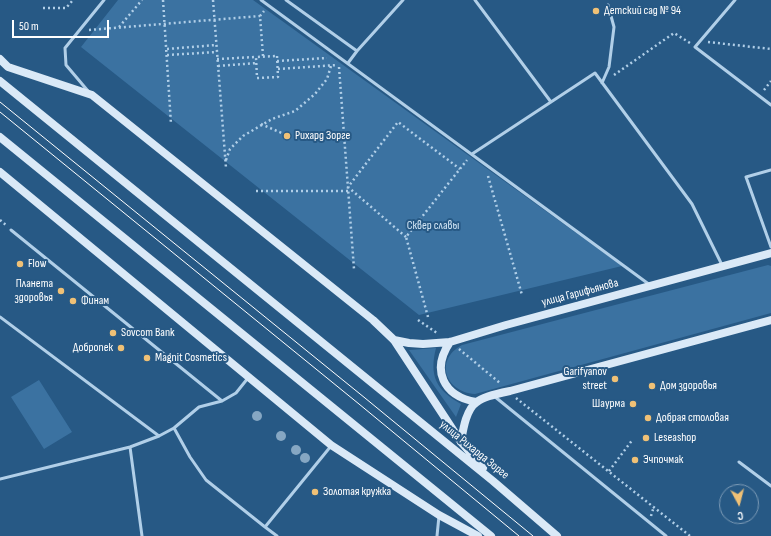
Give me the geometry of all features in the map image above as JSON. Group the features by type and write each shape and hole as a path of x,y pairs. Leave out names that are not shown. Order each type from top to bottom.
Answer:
{"main road":[{"path":"0,59 8,67 92,95 373,320 394,340 461,442 493,481"},
{"name":"улица Рихарда Зорге","path":"0,81 493,481 557,536"},
{"path":"0,137 491,536"},
{"path":"0,172 332,445 439,516 478,536"},
{"name":"улица Гарифьянова","path":"394,340 409,344 450,342 506,325 771,253"},
{"path":"450,342 443,352 440,363 446,386 454,394 465,400 476,402 510,391 771,320"},
{"path":"461,442 463,427 468,414 476,402"}],"lane":[{"path":"92,95 66,65 65,48 104,0"},
{"path":"261,0 652,286"},
{"path":"286,0 357,51"},
{"path":"348,63 403,0"},
{"path":"474,0 551,102"},
{"path":"735,0 695,47 771,104"},
{"path":"602,83 609,67 614,27 608,5"},
{"path":"472,154 595,73 692,204 723,267"},
{"path":"771,170 746,177 771,247"},
{"path":"11,230 222,401"},
{"path":"0,317 159,436"},
{"path":"0,480 130,447 159,436 174,428 199,407 222,401 236,393 249,377"},
{"path":"493,396 666,536"},
{"path":"174,428 190,457 206,480 277,536"},
{"path":"265,527 332,445"},
{"path":"130,447 142,536"},
{"path":"739,462 771,486"},
{"path":"437,536 439,516"}],"path":[{"path":"44,8 66,8 73,0"},
{"path":"119,28 142,0"},
{"path":"163,0 171,124"},
{"path":"212,0 226,168"},
{"path":"263,56 260,16 268,6"},
{"path":"88,30 260,16"},
{"path":"602,83 674,33 695,47"},
{"path":"701,41 771,49"},
{"path":"167,49 216,45"},
{"path":"167,55 217,52"},
{"path":"217,60 263,56 277,56 278,77 257,78 256,57"},
{"path":"278,61 339,57 354,269"},
{"path":"218,66 257,63"},
{"path":"278,69 339,65"},
{"path":"226,161 230,149 243,136 261,124 295,112 315,94 327,79 331,66"},
{"path":"759,96 771,81"},
{"path":"348,189 398,122 460,168"},
{"path":"261,124 284,134"},
{"path":"406,237 472,154"},
{"path":"485,164 522,295"},
{"path":"256,191 348,189 406,237 428,317"},
{"path":"418,320 450,342 510,391 517,400 690,536"},
{"path":"609,471 633,439"}],"green space":[{"name":"Сквер славы","path":"118,0 253,0 622,266 419,315 81,47"},
{"path":"768,265 771,266 771,313 475,394 456,388 450,382 447,374 446,367 448,359 453,351 462,345"},
{"path":"436,348 433,367 436,381 440,388 452,399 461,404 456,417 409,350"},
{"path":"39,380 72,432 44,449 11,397"}],"tram line":[{"path":"0,102 533,536"},
{"path":"0,112 519,536"}],"place":[{"name":"Детский сад № 94","path":"596,11"},
{"name":"Рихард Зорге","path":"287,136"},
{"name":"Flow","path":"20,264"},
{"name":"Планета здоровья","path":"61,291"},
{"name":"Финам","path":"73,301"},
{"name":"Sovcom Bank","path":"113,333"},
{"name":"Добропек","path":"121,348"},
{"name":"Magnit Cosmetics","path":"147,358"},
{"name":"Garifyanov street","path":"615,379"},
{"name":"Дом здоровья","path":"652,386"},
{"name":"Шаурма","path":"633,404"},
{"name":"Добрая столовая","path":"648,418"},
{"name":"Leseashop","path":"646,438"},
{"name":"Эчпочмак","path":"635,460"},
{"name":"Золотая кружка","path":"315,492"}]}
